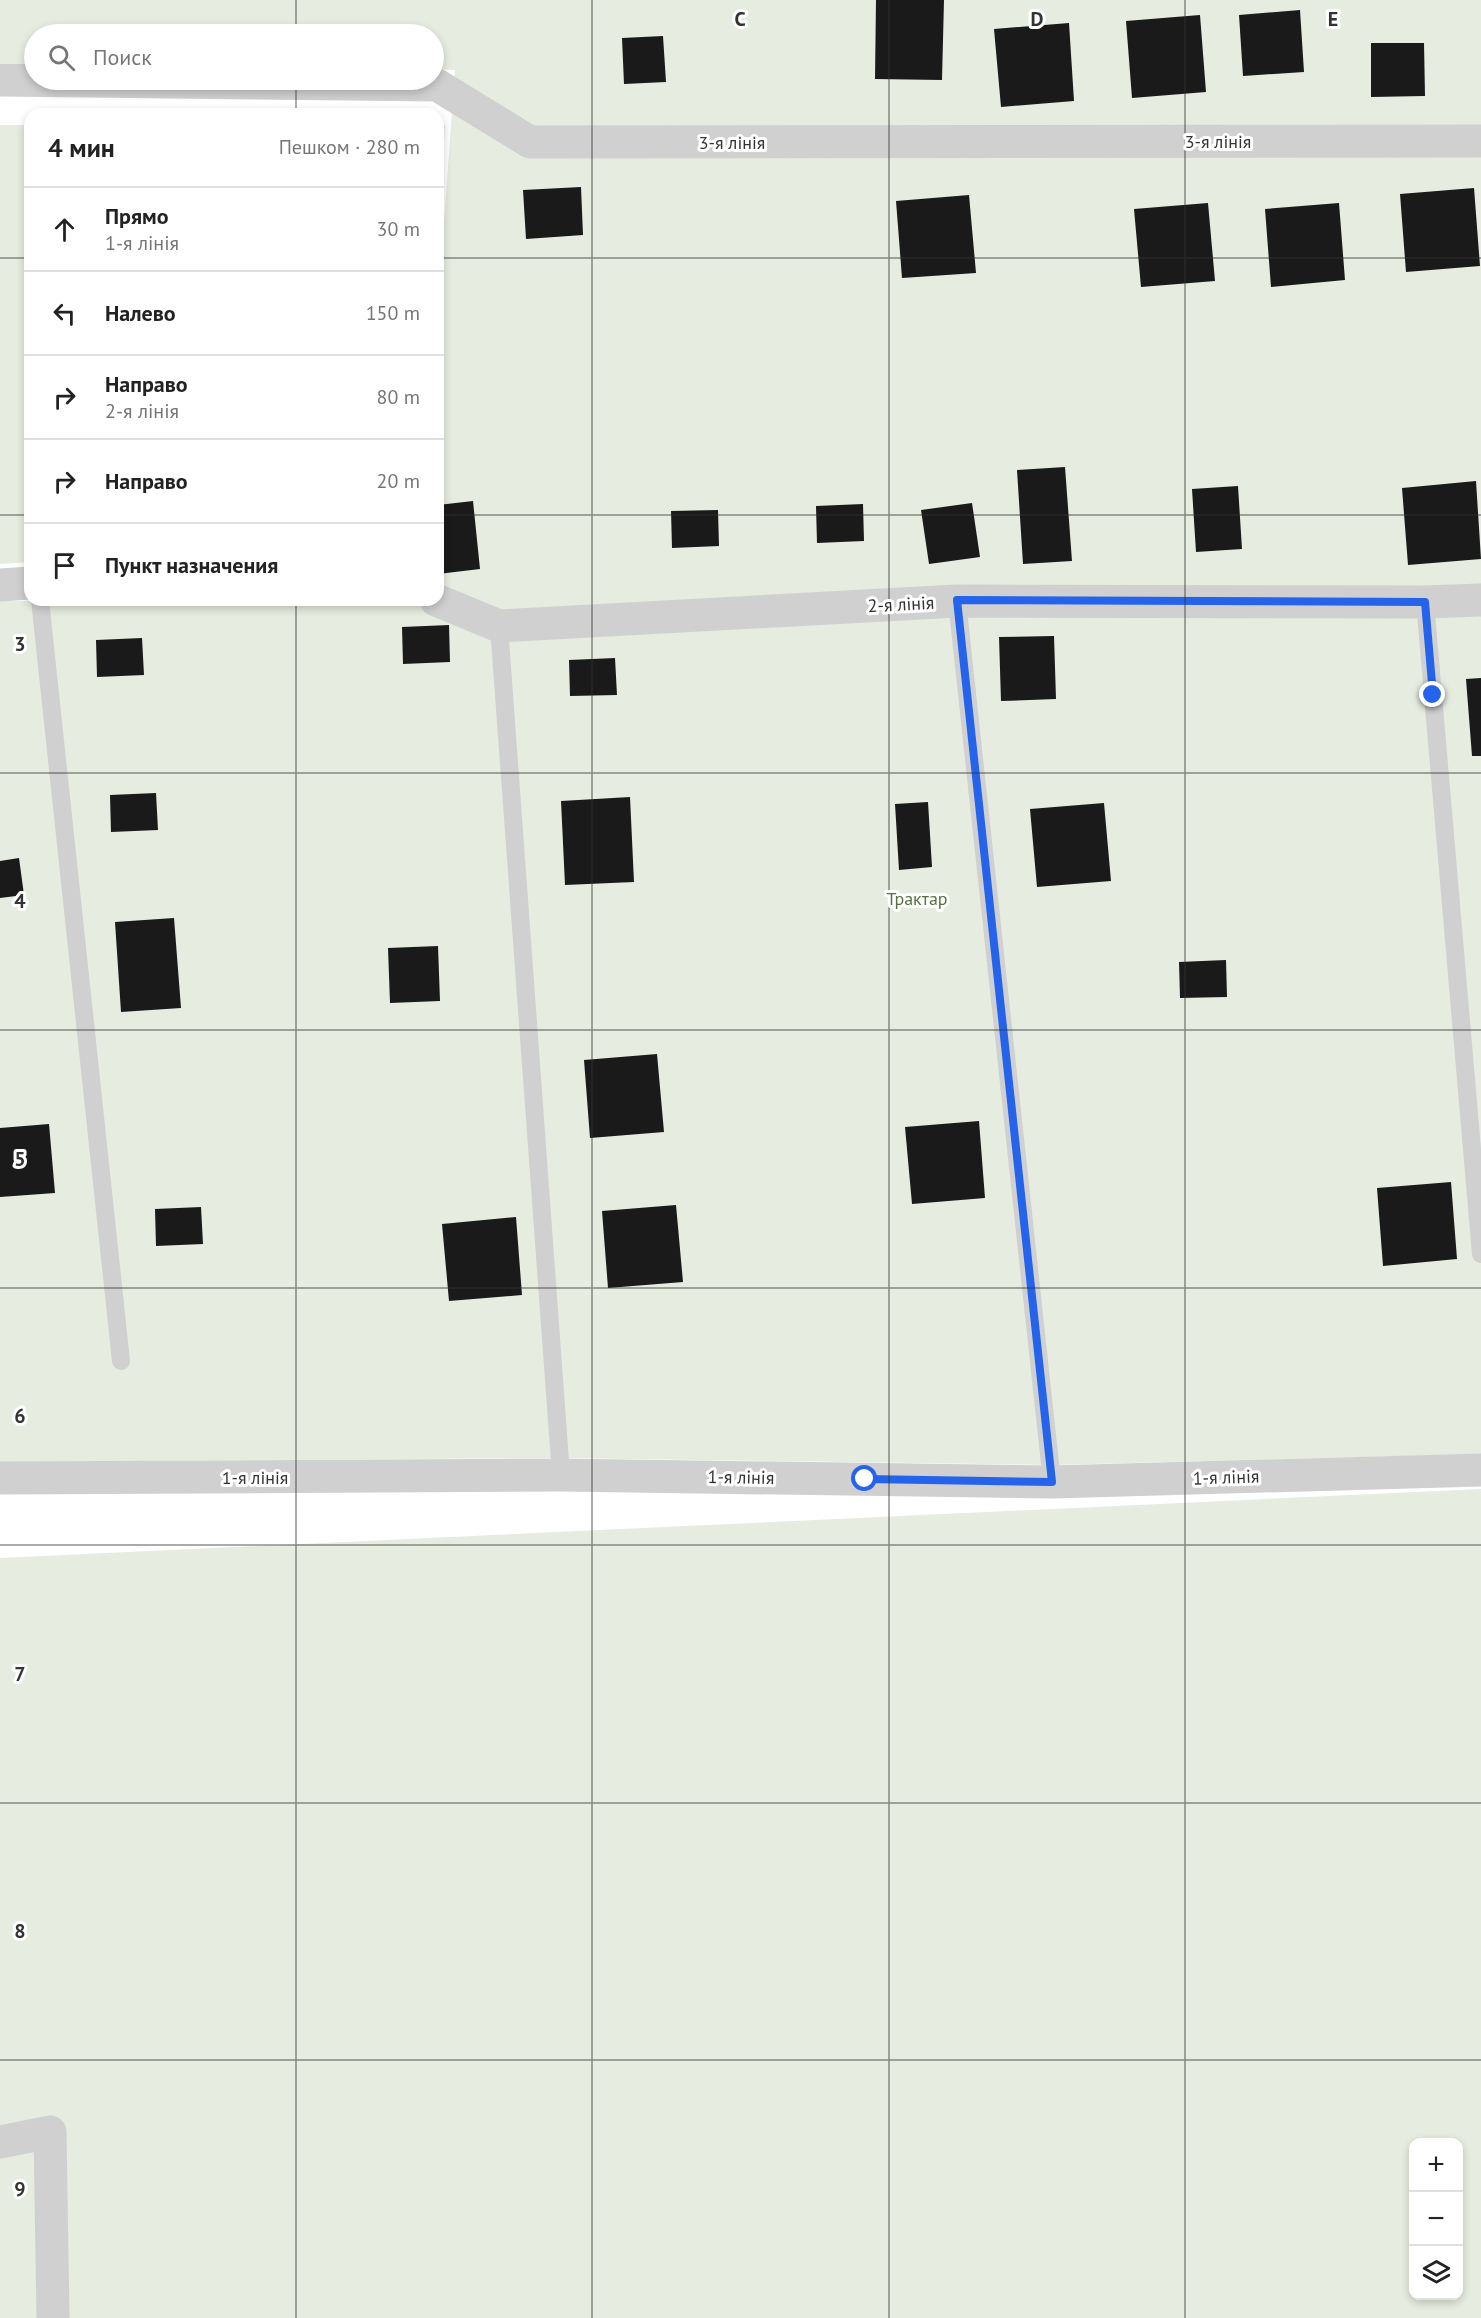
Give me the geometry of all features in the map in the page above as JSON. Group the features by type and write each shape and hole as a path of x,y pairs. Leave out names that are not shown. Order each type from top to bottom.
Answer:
{"street":[{"name":"3-я лінія","path":"0,80 24,80"},
{"name":"3-я лінія","path":"444,89 530,142 1481,141"},
{"path":"0,585 24,583"},
{"name":"2-я лінія","path":"444,604 499,626 957,600 1425,602 1481,600"},
{"name":"1-я лінія","path":"0,1478 561,1475 1052,1482 1481,1470"},
{"path":"0,2142 50,2132 52,2318"}],"lane":[{"path":"957,600 1052,1482"},
{"path":"1425,602 1481,1254"},
{"path":"41,606 121,1361"},
{"path":"499,626 561,1475"}],"green space":[{"name":"Трактар","path":"0,0 1481,0 1481,1454 1052,1465 561,1458 0,1462 0,601 24,601 24,606 444,606 444,222 455,70 444,69 444,24 24,24 24,64 0,63"},
{"path":"0,125 24,125 24,562 0,564"},
{"path":"1481,1489 1481,2318 0,2318 0,1558"}],"building":[{"path":"876,0 944,0 942,80 875,79"},
{"path":"1300,10 1304,72 1243,76 1239,15"},
{"path":"1200,15 1206,92 1132,98 1126,21"},
{"path":"1069,23 1074,101 1001,107 994,29"},
{"path":"663,36 666,82 624,84 622,38"},
{"path":"1371,43 1424,43 1425,96 1371,97"},
{"path":"581,187 583,235 526,239 523,190"},
{"path":"1474,188 1480,266 1406,272 1400,194"},
{"path":"969,195 976,273 902,278 896,201"},
{"path":"1208,203 1215,281 1141,287 1134,209"},
{"path":"1339,203 1345,280 1271,287 1265,209"},
{"path":"1065,467 1072,561 1023,564 1017,470"},
{"path":"1476,481 1481,559 1408,565 1402,488"},
{"path":"1238,486 1242,549 1196,552 1192,489"},
{"path":"473,501 480,569 444,573 444,504"},
{"path":"972,503 980,557 929,564 921,510"},
{"path":"863,504 864,541 817,543 816,506"},
{"path":"718,510 719,546 672,548 671,511"},
{"path":"449,625 450,662 403,664 402,627"},
{"path":"1054,636 1056,699 1001,701 999,637"},
{"path":"142,638 144,675 97,677 96,640"},
{"path":"615,658 617,695 570,696 569,660"},
{"path":"1481,678 1481,756 1472,756 1466,679"},
{"path":"156,793 158,830 111,832 110,795"},
{"path":"630,797 634,882 565,885 561,801"},
{"path":"928,802 932,867 899,870 895,804"},
{"path":"1104,803 1111,881 1037,887 1030,809"},
{"path":"19,858 24,895 0,898 0,861"},
{"path":"174,918 181,1008 121,1012 115,922"},
{"path":"438,946 440,1001 390,1003 388,948"},
{"path":"1226,960 1227,997 1180,998 1179,962"},
{"path":"657,1054 664,1132 590,1138 584,1060"},
{"path":"979,1121 985,1198 912,1204 905,1127"},
{"path":"49,1124 55,1193 0,1197 0,1128"},
{"path":"1451,1182 1457,1259 1383,1266 1377,1188"},
{"path":"676,1205 683,1282 608,1288 602,1211"},
{"path":"201,1207 203,1244 156,1246 155,1209"},
{"path":"516,1217 522,1295 449,1301 442,1224"}],"route":[{"path":"865,1479 1052,1482 957,600 1425,602 1433,695"}]}
